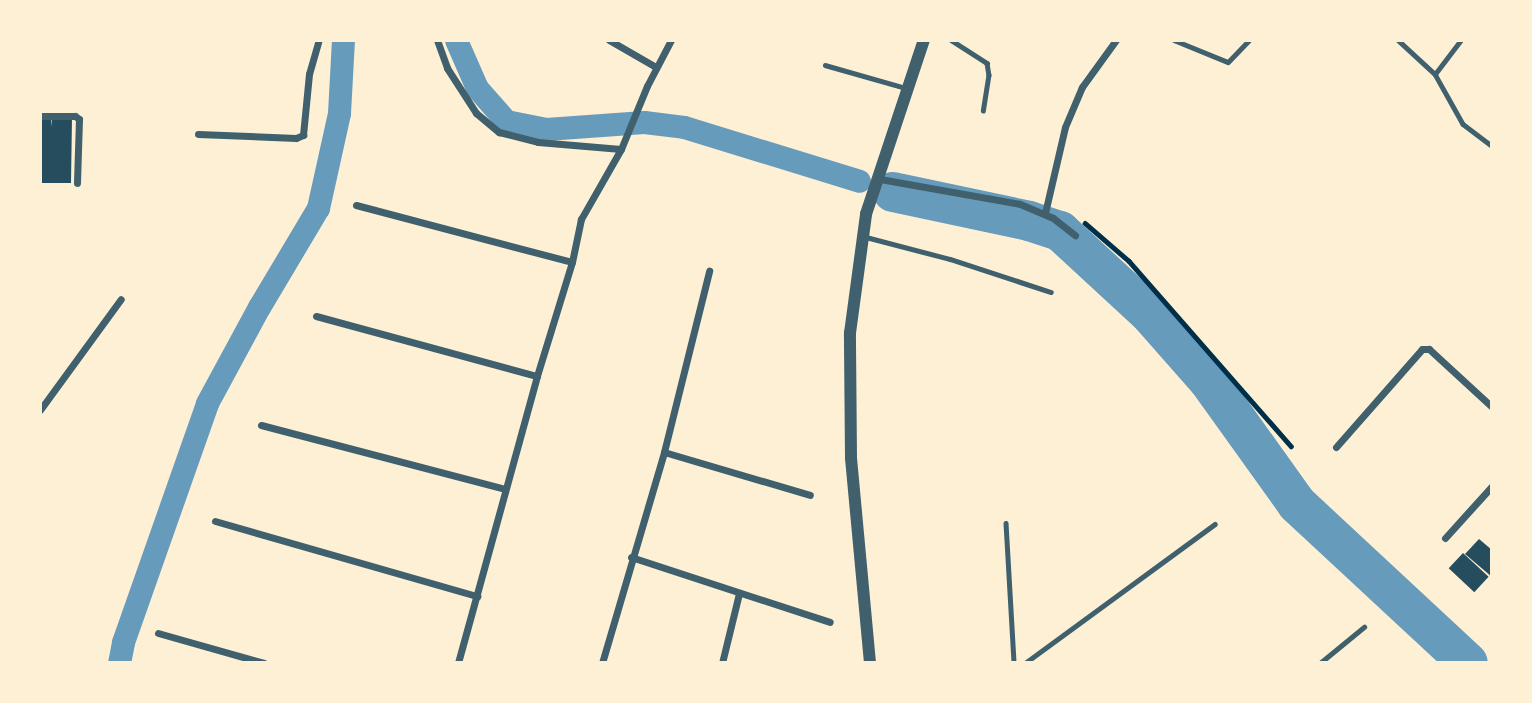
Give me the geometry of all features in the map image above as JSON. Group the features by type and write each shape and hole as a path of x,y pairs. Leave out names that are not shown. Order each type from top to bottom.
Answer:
{"street":[{"path":"198,134 296,138 303,135 309,74 319,40"},
{"path":"437,40 447,68 476,113 499,132 538,142 621,149"},
{"path":"610,40 656,67"},
{"path":"458,663 537,376 572,262 581,219 627,139 647,86 671,40"},
{"path":"870,663 851,458 850,333 861,236 925,40"},
{"path":"1045,213 1065,127 1082,87 1116,40"},
{"path":"40,116 75,117 79,120 77,183"},
{"path":"880,179 1020,204 1045,213 1076,235"},
{"path":"356,205 572,262"},
{"path":"602,663 664,452 709,271"},
{"path":"40,410 121,299"},
{"path":"316,316 537,376"},
{"path":"1336,447 1422,349 1429,349 1492,407"},
{"path":"261,425 505,489"},
{"path":"664,452 810,495"},
{"path":"1446,538 1492,486"},
{"path":"215,521 477,596"},
{"path":"631,557 830,622"},
{"path":"722,663 739,593"},
{"path":"158,633 264,663"}],"lane":[{"path":"951,40 987,63 989,75 983,111"},
{"path":"1174,40 1228,62 1249,40"},
{"path":"1398,40 1434,74 1463,124 1492,146"},
{"path":"1434,74 1461,40"},
{"path":"825,65 910,89"},
{"path":"861,236 950,259 1051,292"},
{"path":"1006,523 1014,663"},
{"path":"1025,663 1215,524"},
{"path":"1320,663 1364,627"}],"path":[{"path":"1083,221 1129,261 1291,446"}],"building":[{"path":"40,116 51,116 51,127 52,117 72,117 71,183 41,183"},
{"path":"1479,539 1492,550 1492,577 1465,554"},
{"path":"1463,553 1489,577 1474,592 1449,568"}],"waterway":[{"path":"119,663 123,642 207,403 259,307 318,208 339,113 343,40"},
{"path":"456,40 477,88 506,121 546,129 644,122 684,127 859,181"},
{"path":"893,192 1029,221 1060,231 1149,313 1209,381 1297,504 1468,663"}]}
